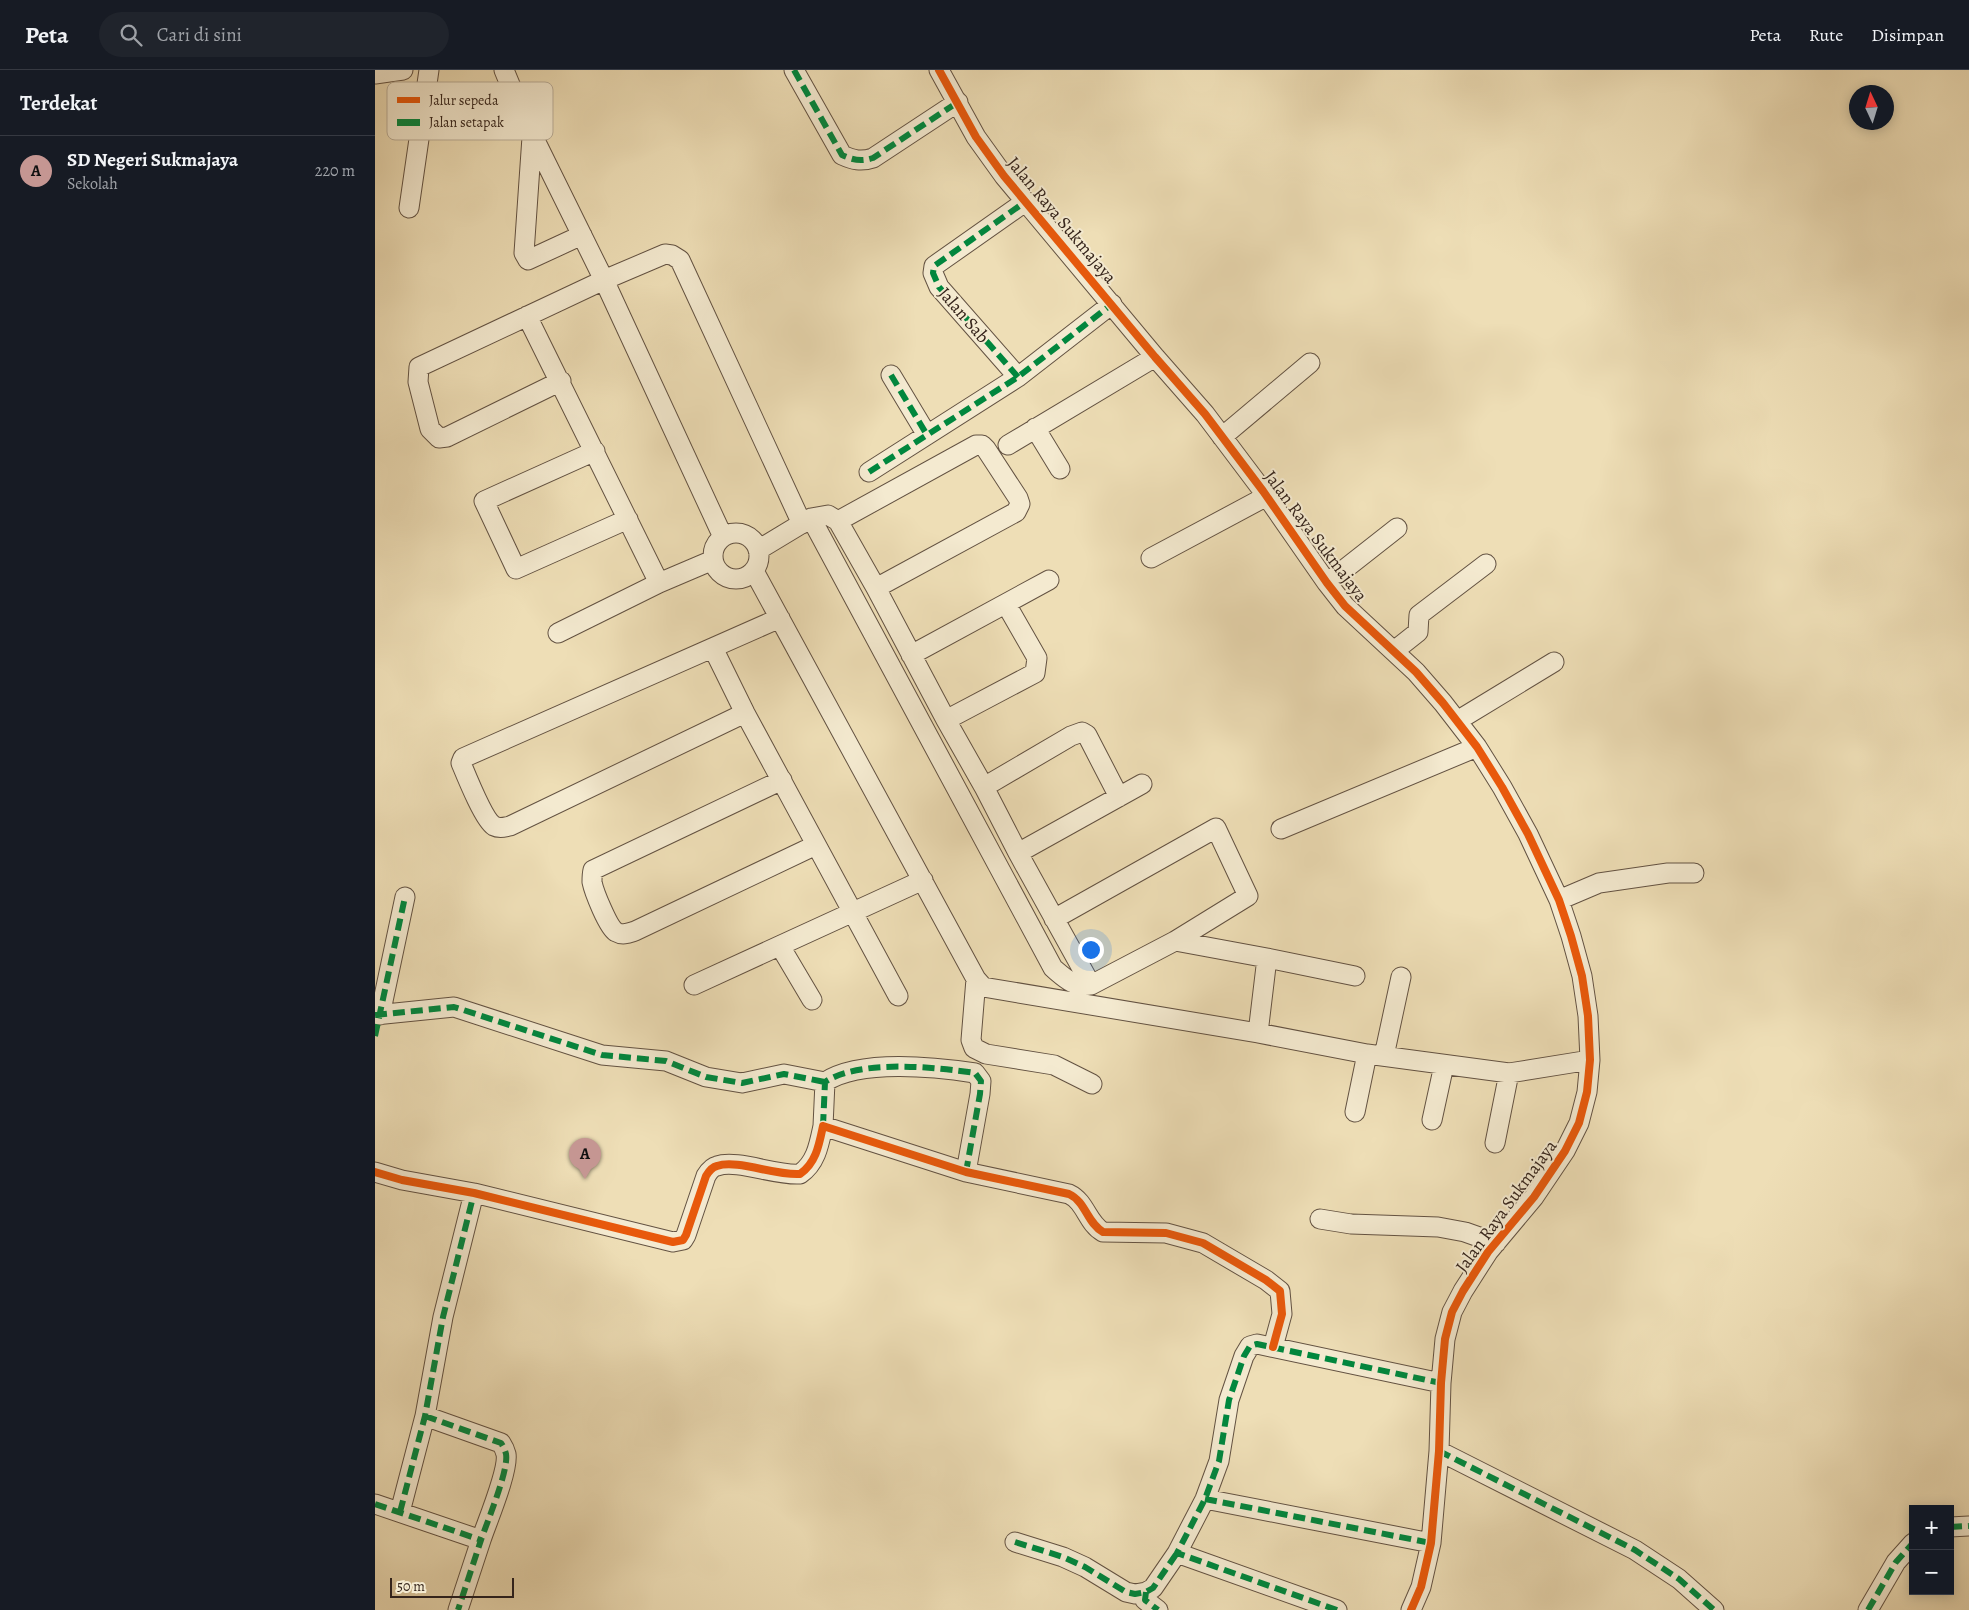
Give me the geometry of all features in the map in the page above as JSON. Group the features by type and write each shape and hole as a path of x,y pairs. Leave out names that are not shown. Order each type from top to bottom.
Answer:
{"street":[{"path":"375,74 403,70"},
{"path":"504,70 509,82"},
{"path":"794,70 842,155 855,160 864,161 873,158 958,102"},
{"name":"Jalan Raya Sukmajaya","path":"939,70 976,137 1025,202 1205,414 1267,496 1345,606 1415,672 1477,747 1528,834 1559,900 1571,936 1582,976 1588,1016 1590,1060 1587,1092 1579,1123 1565,1151 1534,1197 1496,1243 1463,1291 1452,1312 1445,1339 1441,1383 1439,1451 1431,1543 1421,1587 1411,1610"},
{"path":"409,208 419,140"},
{"path":"533,140 524,253 528,260 582,235"},
{"path":"535,140 604,280 723,537"},
{"name":"Jalan Sab","path":"1018,377 939,287 933,273 934,266 1025,202"},
{"path":"561,381 447,436 439,438 430,430 418,382 419,368 604,280 665,254 672,255 680,260 806,521 1053,968 1074,985 1081,987 1091,985 1175,941 1248,896 1216,828 1054,919"},
{"path":"869,472 1018,377 1112,304"},
{"path":"527,316 561,381 659,583"},
{"path":"1008,445 1155,357"},
{"path":"1222,437 1310,363"},
{"path":"891,375 927,434"},
{"path":"1035,428 1060,469"},
{"path":"838,521 976,445 983,445 986,448 1018,498 1019,504 1016,512 876,588"},
{"path":"595,451 485,501 515,569 627,519"},
{"path":"1151,558 1267,496"},
{"path":"759,550 806,521 828,515 838,521 1091,985"},
{"path":"1327,583 1397,528"},
{"path":"729,534 743,534 754,540 759,550 760,559 754,572 743,579 730,579 718,572 713,560 714,547 723,537 729,534"},
{"path":"558,633 659,583 713,560"},
{"path":"1394,651 1418,632 1419,615 1486,564"},
{"path":"754,572 976,979 983,986 1375,1055 1509,1073 1590,1060"},
{"path":"911,655 1049,580"},
{"path":"946,720 1035,673 1037,658 1006,604"},
{"path":"745,713 510,826 499,828 492,825 471,787 461,763 463,758 780,618"},
{"path":"713,648 745,713 897,996"},
{"path":"1457,721 1554,662"},
{"path":"984,787 1071,736 1082,732 1087,735 1119,797"},
{"path":"1281,829 1477,747"},
{"path":"782,780 593,870 592,882 610,926 616,932 623,935 635,931 816,845"},
{"path":"1018,853 1142,784"},
{"path":"1559,900 1599,883 1668,873 1694,873"},
{"path":"694,985 923,880"},
{"path":"405,897 377,1015 454,1006 602,1055 666,1061 706,1077 742,1083 784,1074 825,1082 832,1077 851,1070 899,1066 975,1073 981,1080 980,1094 966,1172"},
{"path":"1175,941 1355,976"},
{"path":"780,946 812,1000"},
{"path":"1258,1033 1267,958"},
{"path":"1355,1112 1401,977"},
{"path":"976,979 971,1040 974,1048 986,1054 1054,1065 1092,1084"},
{"path":"1432,1120 1444,1065"},
{"path":"1495,1143 1509,1073"},
{"path":"375,1172 402,1180 474,1193 673,1242 683,1240 687,1235 706,1176 711,1168 719,1165 747,1167 779,1174 800,1174 809,1166 817,1154 823,1126 825,1082"},
{"path":"823,1126 966,1172 1069,1194 1079,1200 1096,1227 1103,1232 1166,1233 1203,1242 1281,1291 1282,1314 1273,1347"},
{"path":"400,1512 425,1416 443,1317 474,1193"},
{"path":"1320,1219 1351,1224 1438,1228 1465,1232 1496,1243"},
{"path":"1015,1542 1043,1550 1085,1567 1126,1592 1135,1594 1146,1592 1153,1588 1177,1553 1205,1499 1219,1461 1229,1400 1243,1356 1250,1346 1257,1344 1273,1347 1441,1383"},
{"path":"425,1416 501,1443 506,1454 505,1469 458,1610"},
{"path":"1439,1451 1635,1550 1679,1579 1714,1610"},
{"path":"1205,1499 1431,1543"},
{"path":"375,1504 481,1540"},
{"path":"1954,1527 1969,1526"},
{"path":"1868,1610 1896,1562 1909,1548"},
{"path":"1177,1553 1337,1610"},
{"path":"1146,1592 1145,1600 1158,1610"}],"marked path":[{"path":"794,70 842,155 853,159 865,160 873,158 958,102"},
{"path":"1018,377 939,287 933,273 934,266 1025,202"},
{"path":"869,472 1018,377 1112,304"},
{"path":"891,375 927,435"},
{"path":"375,1036 405,897"},
{"path":"375,1015 454,1007 602,1055 666,1061 706,1077 742,1083 784,1074 825,1082"},
{"path":"823,1126 825,1082 840,1075 877,1067 919,1067 975,1073 981,1081 980,1094 966,1172"},
{"path":"400,1512 425,1416 443,1317 474,1193"},
{"path":"1337,1610 1177,1553 1205,1499 1219,1461 1229,1400 1244,1356 1250,1346 1257,1344 1441,1383"},
{"path":"425,1416 501,1443 504,1448 506,1454 504,1472 481,1540"},
{"path":"1439,1451 1635,1550 1679,1579 1714,1610"},
{"path":"1205,1499 1431,1543"},
{"path":"375,1504 481,1540 458,1610"},
{"path":"1954,1527 1969,1526"},
{"path":"1015,1542 1063,1557 1085,1567 1126,1592 1135,1594 1146,1592 1153,1588 1177,1553"},
{"path":"1868,1610 1896,1562 1909,1547"},
{"path":"1146,1592 1145,1600 1158,1610"}],"cycle path":[{"path":"939,70 976,137 1004,176 1205,414 1345,606 1416,672 1477,747 1528,834 1559,900 1571,936 1582,976 1588,1016 1590,1060 1587,1092 1579,1123 1565,1151 1534,1197 1488,1252 1452,1312 1445,1339 1441,1383 1439,1451 1431,1543 1421,1587 1411,1610"},
{"path":"375,1172 402,1180 474,1193 673,1242 683,1240 686,1235 706,1176 712,1168 725,1164 780,1173 800,1174 810,1165 813,1159 823,1126 966,1172 1069,1194 1079,1202 1093,1223 1103,1232 1166,1233 1203,1243 1266,1280 1280,1291 1282,1314 1273,1347"}],"place":[{"name":"SD Negeri Sukmajaya","path":"585,1179"}]}
